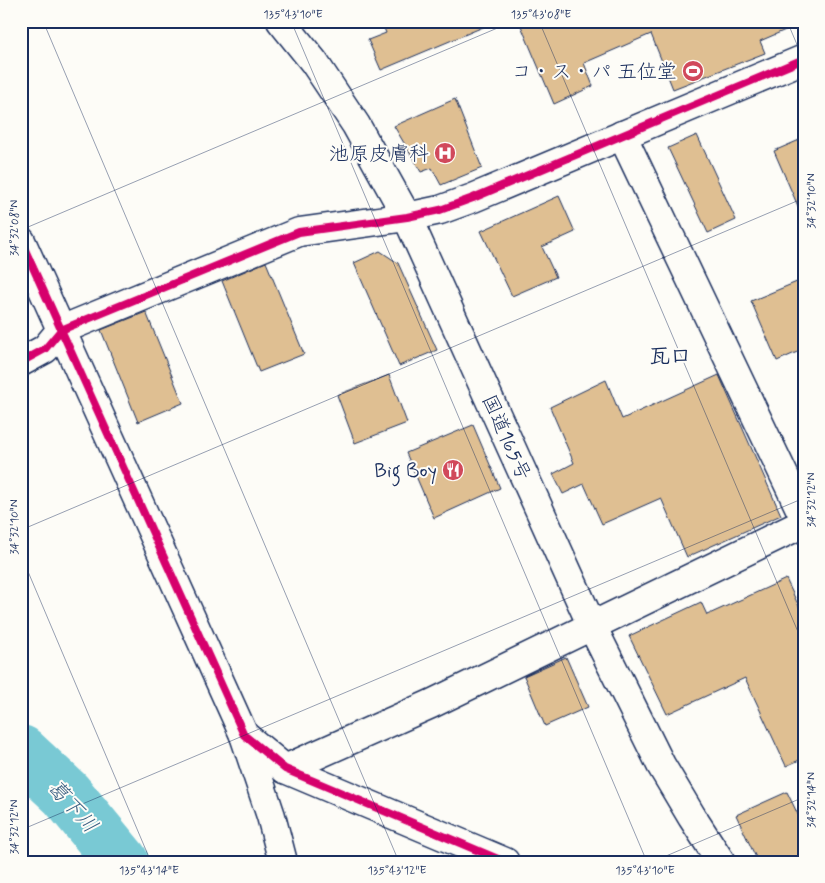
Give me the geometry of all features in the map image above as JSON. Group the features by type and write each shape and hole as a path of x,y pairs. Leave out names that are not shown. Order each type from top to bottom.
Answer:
{"main road":[{"name":"国道165号","path":"281,21 314,62 356,125 407,217 592,626 662,765 721,862"},
{"path":"21,362 45,349 61,330 299,232 407,217 440,210 473,198 804,59"},
{"path":"622,135 804,517"},
{"path":"21,240 244,735 271,816 283,862"},
{"path":"285,769 431,704 804,523"},
{"path":"244,735 285,769 505,862"}],"building":[{"path":"381,21 495,22 381,70 368,40 386,33"},
{"path":"519,21 804,22 760,41 765,53 673,89 651,34 584,63 593,86 554,104"},
{"path":"455,99 482,168 441,185 432,168 421,172 394,126"},
{"path":"697,135 736,220 708,233 668,148"},
{"path":"804,138 804,220 774,151"},
{"path":"559,196 575,232 542,247 556,277 512,296 481,231"},
{"path":"380,251 398,263 437,350 399,366 354,263"},
{"path":"266,262 304,354 259,372 222,281"},
{"path":"804,279 804,349 777,361 751,301"},
{"path":"146,312 183,403 138,422 101,330"},
{"path":"389,375 407,423 355,443 337,395"},
{"path":"719,375 781,515 687,557 661,498 602,524 584,484 563,494 553,474 574,463 550,407 606,380 622,419"},
{"name":"Big Boy","path":"473,425 500,488 434,518 406,453"},
{"path":"786,579 804,617 804,758 786,766 745,678 667,714 629,636 701,602 707,615"},
{"path":"566,657 588,707 545,726 524,676"},
{"path":"787,792 804,827 804,862 758,862 736,815"}],"waterway":[{"name":"葛下川","path":"21,752 66,794 122,862"}],"cycle path":[{"path":"21,362 45,349 61,330 299,232 407,217 440,210 473,198 804,59"},
{"path":"21,241 244,735 285,769 505,862"}],"place":[{"name":"コ・ス・パ 五位堂","path":"693,71"},
{"name":"池原皮膚科","path":"445,153"},
{"name":"Big Boy","path":"453,470"}],"district":[{"name":"瓦口","path":"670,356"}]}
